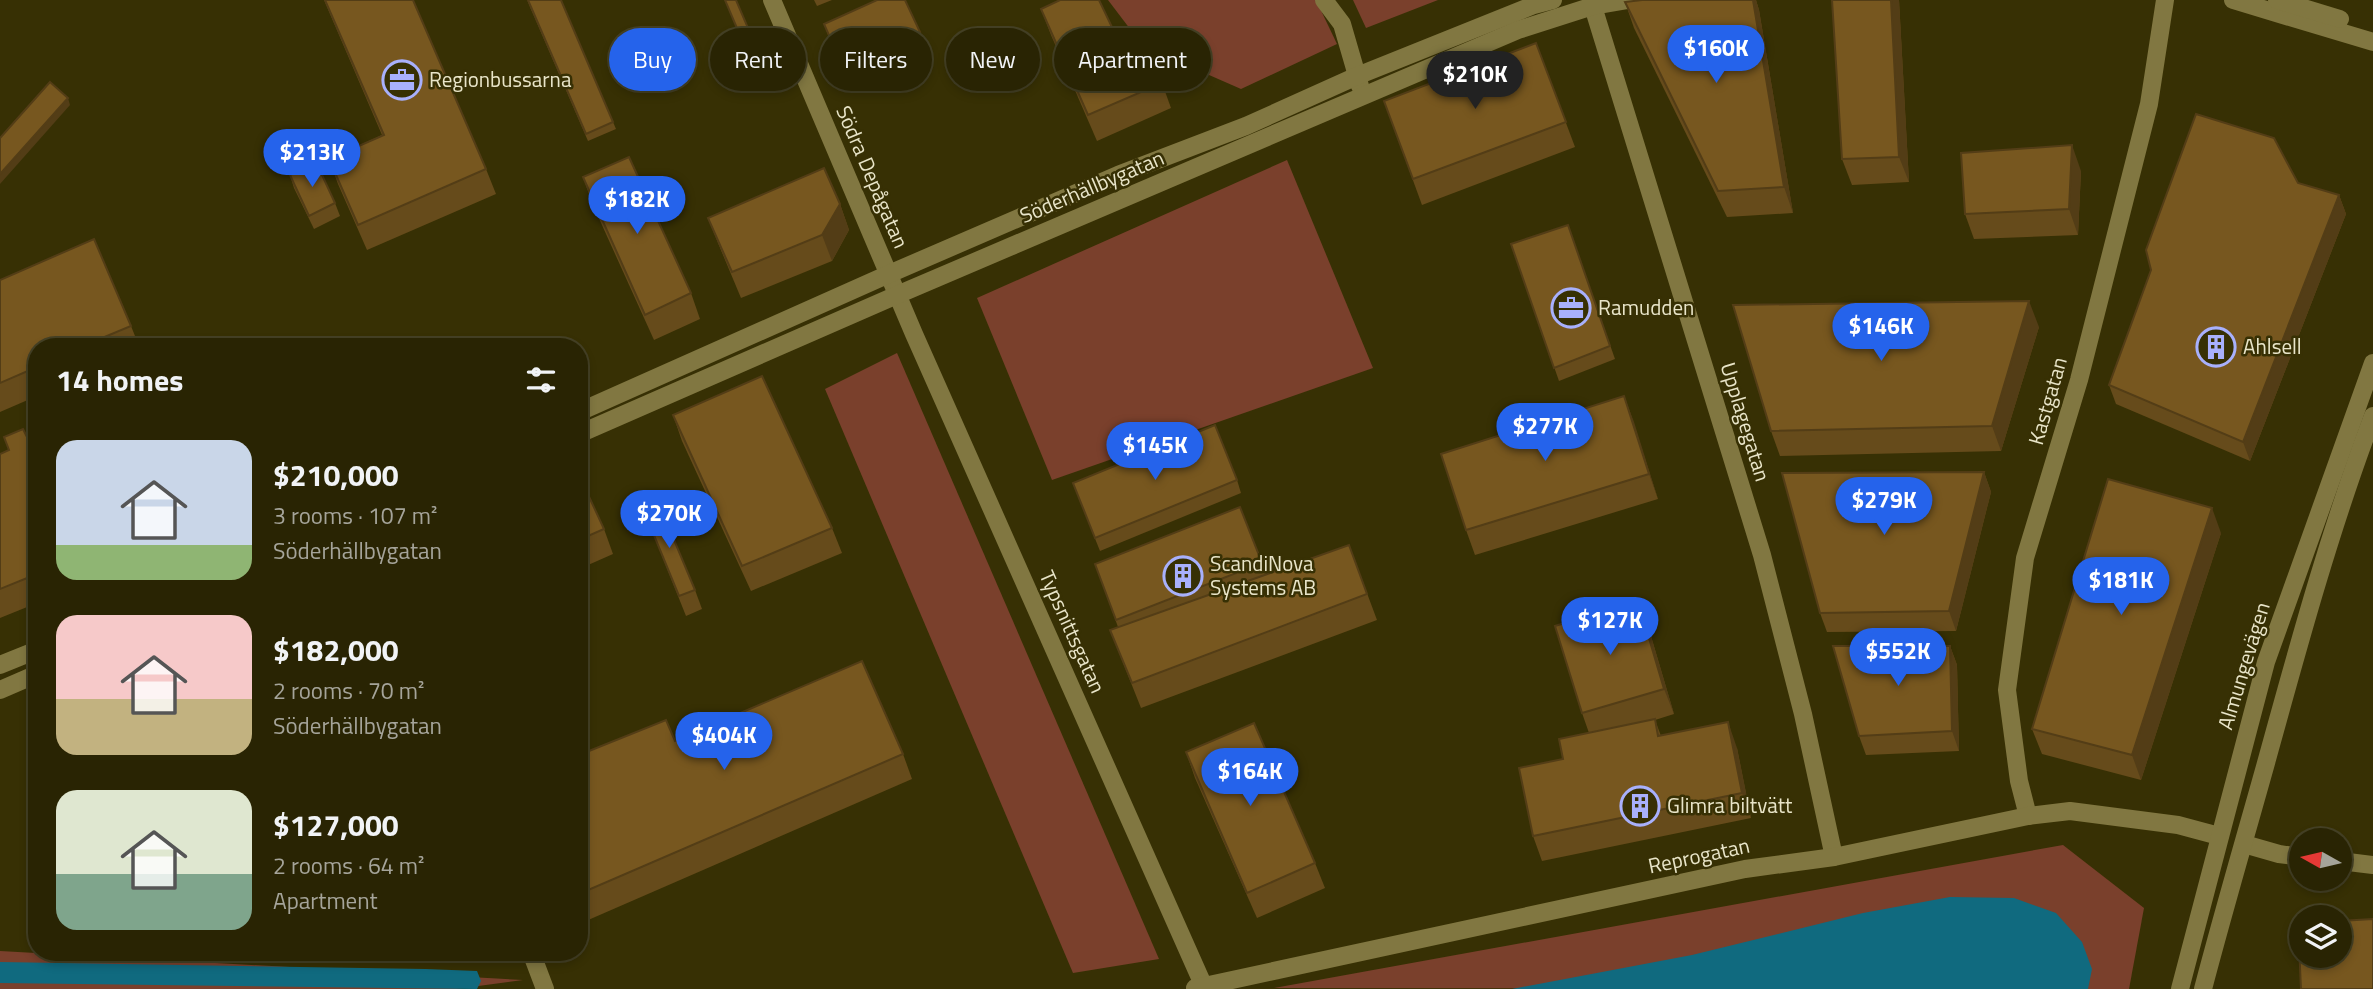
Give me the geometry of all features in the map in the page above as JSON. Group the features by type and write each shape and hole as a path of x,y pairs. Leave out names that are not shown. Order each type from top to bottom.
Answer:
{"street":[{"name":"Södra Depågatan","path":"772,0 897,295"},
{"name":"Söderhällbygatan","path":"588,408 1118,175 1246,126 1357,76 1534,5 1553,0"},
{"name":"Söderhällbygatan","path":"588,430 1518,30 1592,3 1628,0"},
{"name":"Kastgatan","path":"2028,816 2019,781 2007,690 2025,558 2078,380 2149,104 2165,0"},
{"path":"2233,0 2373,42"},
{"path":"2277,0 2373,30"},
{"path":"1330,3 1342,24 1363,95"},
{"name":"Upplagegatan","path":"1592,3 1762,555 1803,714 1834,857"},
{"name":"Typsnittsgatan","path":"897,295 1200,988"},
{"name":"Almungevägen","path":"2180,989 2266,662 2373,363"},
{"path":"2203,989 2292,670 2373,416"},
{"path":"0,665 28,654"},
{"path":"0,690 28,678"},
{"name":"Reprogatan","path":"1200,988 1745,869 1834,857 2028,816 2070,811 2178,825 2289,855"},
{"path":"2352,863 2373,865"},
{"path":"534,961 545,989"}],"shaded area":[{"path":"1108,0 1316,0 1337,44 1241,89 1211,76 1211,28 1129,28"},
{"path":"1353,0 1438,0 1366,28"},
{"path":"1287,160 1373,368 1052,480 977,298"},
{"path":"897,353 1159,959 1073,973 825,389"},
{"path":"2063,845 2144,908 2129,989 1274,988"},
{"path":"0,951 28,953 28,961 180,961 523,980 456,989 0,989"}],"water":[{"path":"1950,897 2014,898 2056,913 2082,942 2092,969 2088,989 1512,989 1692,955 1863,913"},
{"path":"0,962 477,971 481,981 477,989 0,983"}],"building":[{"name":"Regionbussarna","path":"325,0 413,0 486,169 358,225 329,159 384,135"},
{"path":"528,0 561,0 613,122 586,134"},
{"path":"725,0 736,0 748,28 737,28"},
{"path":"877,0 905,0 918,28 826,28 824,24"},
{"path":"1060,0 1099,0 1112,28 1054,28 1054,38 1041,9"},
{"path":"1753,0 1784,187 1718,191 1625,2"},
{"path":"1832,0 1891,0 1899,157 1842,159"},
{"path":"1536,43 1566,122 1413,179 1384,101"},
{"path":"50,82 68,98 0,174 0,138"},
{"path":"1077,91 1144,91 1088,115"},
{"name":"Ahlsell","path":"2196,114 2274,138 2298,183 2339,195 2243,442 2109,385 2151,270 2146,250"},
{"path":"2072,145 2069,209 1965,214 1961,153"},
{"path":"629,157 691,293 645,315 583,177"},
{"path":"316,162 335,203 309,216 290,175"},
{"path":"824,168 840,204 822,235 732,272 708,218"},
{"path":"1568,225 1610,346 1554,368 1511,244"},
{"path":"94,239 131,326 102,338 28,338 28,371 0,383 0,280"},
{"path":"2029,301 1992,426 1771,431 1733,305"},
{"path":"762,376 832,528 742,566 673,415"},
{"path":"1624,396 1649,474 1466,530 1441,454"},
{"name":"ScandiNova Systems AB","path":"1215,425 1237,480 1095,538 1073,483"},
{"path":"23,429 28,439 28,578 0,589 0,454 9,450 4,437"},
{"path":"1984,472 1949,611 1820,613 1782,473"},
{"path":"2108,479 2212,508 2132,755 2032,729"},
{"path":"588,494 604,529 588,536"},
{"path":"659,504 695,590 679,596 644,511"},
{"name":"ScandiNova Systems AB","path":"1240,507 1262,563 1116,620 1095,564"},
{"path":"1349,545 1367,594 1132,683 1110,630"},
{"path":"1638,601 1664,689 1582,713 1555,626"},
{"path":"1833,646 1950,646 1952,731 1859,736"},
{"path":"862,661 903,754 588,890 588,751 666,720 675,741"},
{"name":"Glimra biltvätt","path":"1655,719 1658,736 1728,722 1742,793 1533,836 1519,768 1563,759 1559,739"},
{"path":"1254,723 1315,863 1247,893 1186,752"},
{"path":"2373,919 2373,989 2301,989 2300,968 2352,968 2352,920"}],"place":[{"name":"Regionbussarna","path":"402,80"},
{"name":"Ramudden","path":"1571,308"},
{"name":"Ahlsell","path":"2216,347"},
{"name":"ScandiNova Systems AB","path":"1183,576"},
{"name":"Glimra biltvätt","path":"1640,806"}]}
